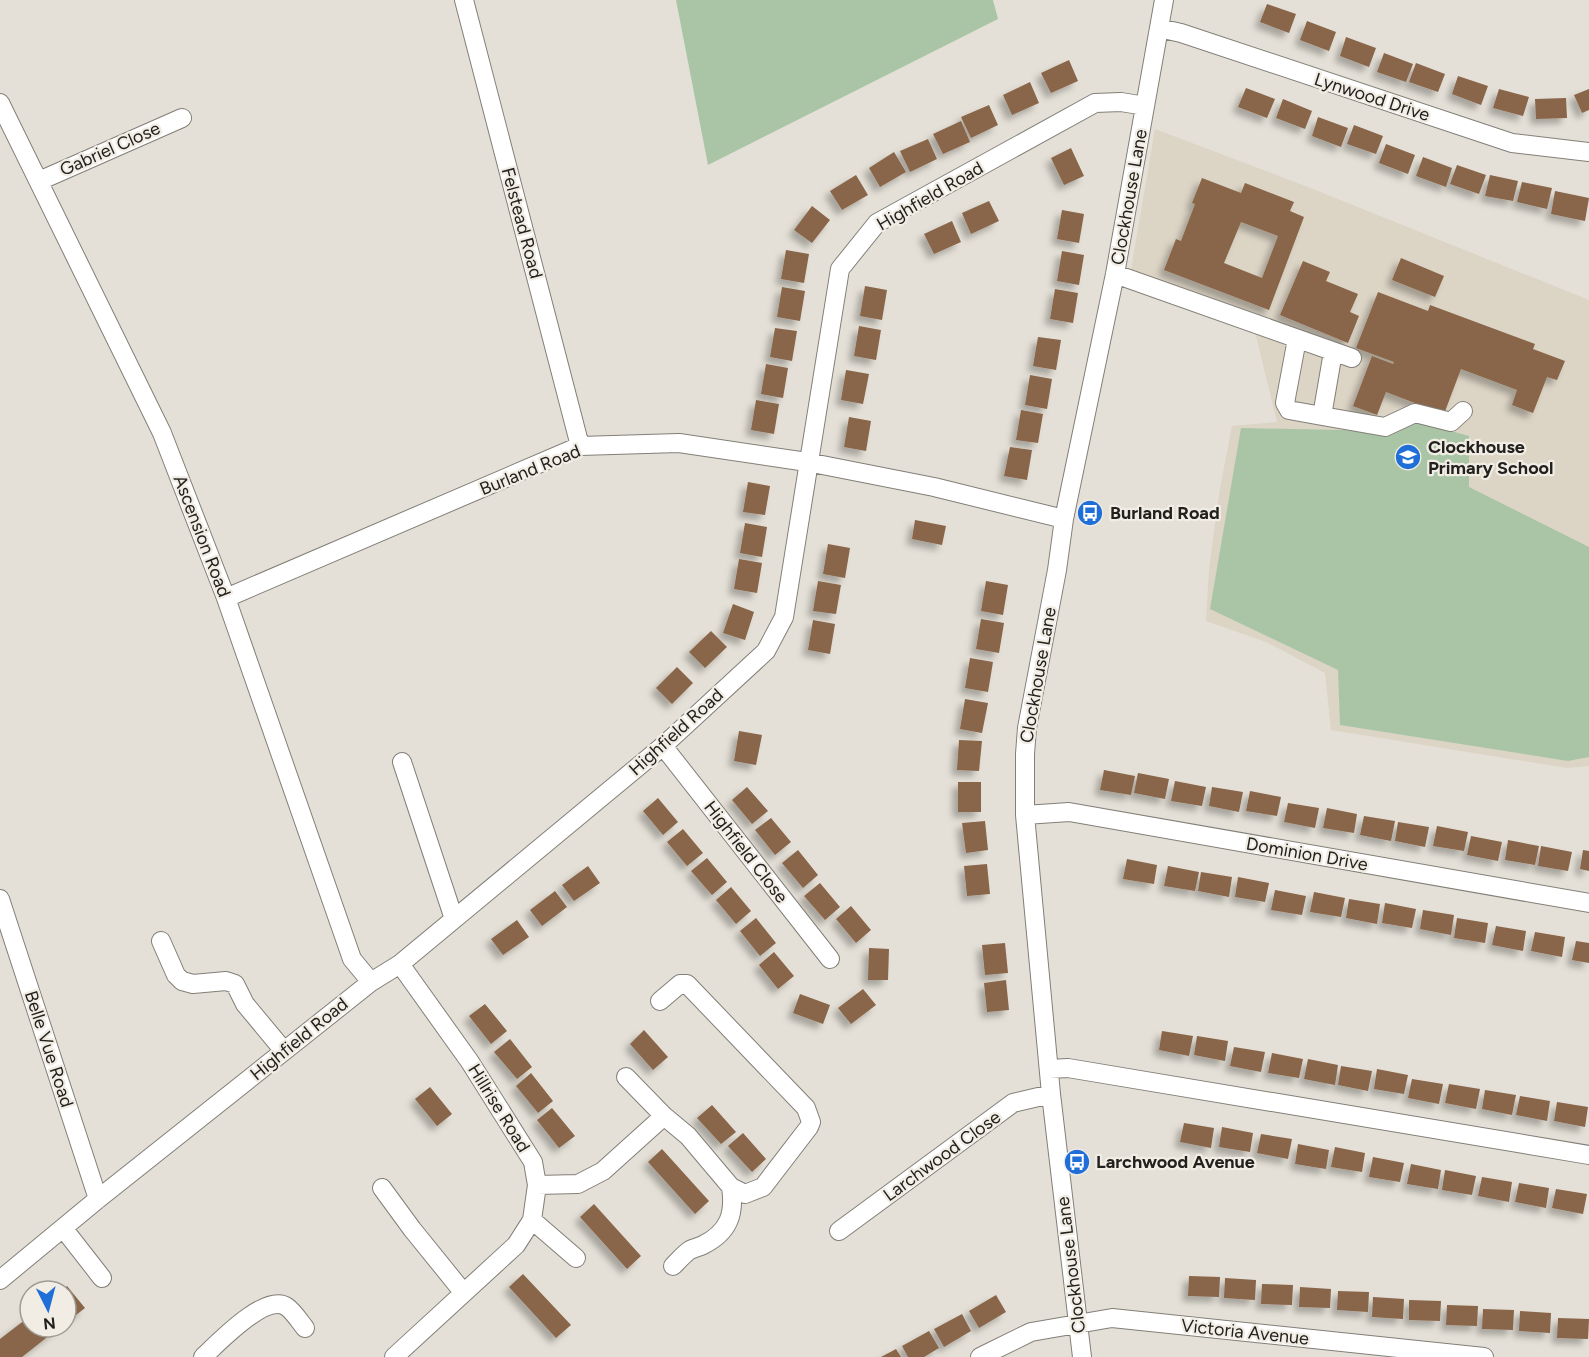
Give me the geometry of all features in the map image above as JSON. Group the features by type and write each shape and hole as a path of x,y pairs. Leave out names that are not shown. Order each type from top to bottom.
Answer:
{"street":[{"name":"Felstead Road","path":"464,0 580,447"},
{"name":"Clockhouse Lane","path":"1082,1357 1051,1094 1025,815 1025,754 1064,519 1115,274 1164,0"},
{"name":"Lynwood Drive","path":"1159,28 1181,33 1512,142 1589,153"},
{"name":"Highfield Road","path":"0,1280 371,982 400,964 663,746 766,651 784,617 807,462 840,269 877,223 1095,104 1121,102 1145,106"},
{"name":"Ascension Road","path":"0,103 162,433 226,598 351,959 371,982"},
{"name":"Gabriel Close","path":"39,181 182,118"},
{"path":"1115,274 1352,358"},
{"path":"1297,339 1285,403 1289,410 1385,427 1415,413 1451,422 1463,411"},
{"path":"1322,416 1333,352"},
{"name":"Burland Road","path":"226,598 580,447 679,443 807,462 934,487 1064,519"},
{"name":"Highfield Close","path":"663,746 830,959"},
{"path":"402,762 454,919"},
{"name":"Dominion Drive","path":"1025,815 1069,812 1589,903"},
{"name":"Belle Vue Road","path":"0,899 98,1199"},
{"path":"162,941 176,975 182,981 193,984 226,981 236,984 245,1004 284,1051"},
{"name":"Hillrise Road","path":"394,1357 516,1245 532,1220 537,1185 533,1162 470,1062 400,964"},
{"path":"627,1077 664,1116 688,1136 731,1187 745,1194 763,1187 809,1127 811,1122 806,1108 687,984 680,984 660,1001"},
{"path":"1049,1069 1068,1068 1589,1155"},
{"name":"Larchwood Close","path":"839,1231 1013,1103 1051,1094"},
{"path":"537,1185 578,1184 603,1171 664,1116"},
{"path":"673,1266 689,1251 719,1234 732,1216 734,1205 731,1187"},
{"path":"382,1188 463,1292"},
{"path":"532,1220 576,1258"},
{"path":"63,1228 102,1278"},
{"path":"203,1357 261,1308 276,1303 287,1307 306,1328"},
{"name":"Victoria Avenue","path":"980,1357 1031,1332 1112,1318 1484,1357"}],"shaded area":[{"name":"Clockhouse Primary School","path":"1155,129 1308,187 1589,300 1589,766 1567,768 1331,730 1325,673 1266,642 1206,621 1209,569 1220,488 1232,426 1277,422 1253,324 1129,281"}],"green space":[{"path":"676,0 993,0 998,19 708,165"},
{"path":"1415,421 1469,436 1469,487 1589,547 1589,757 1568,761 1340,725 1338,670 1210,609 1241,428 1388,431"}],"building":[{"path":"1267,4 1296,14 1289,33 1260,22"},
{"path":"1307,21 1336,32 1329,51 1300,40"},
{"path":"1346,37 1376,48 1369,67 1340,56"},
{"path":"1384,53 1413,64 1406,82 1377,72"},
{"path":"1069,60 1078,81 1051,93 1041,73"},
{"path":"1416,63 1445,74 1438,92 1409,82"},
{"path":"1458,76 1488,86 1481,105 1452,94"},
{"path":"1030,82 1039,103 1012,115 1003,95"},
{"path":"1246,88 1275,99 1267,118 1238,107"},
{"path":"1499,89 1529,97 1523,116 1493,108"},
{"path":"1589,89 1589,110 1582,113 1574,95"},
{"path":"1566,98 1567,118 1536,119 1535,99"},
{"path":"1283,99 1312,111 1305,129 1276,118"},
{"path":"989,105 998,125 971,138 961,117"},
{"path":"1318,117 1348,128 1341,147 1312,136"},
{"path":"961,121 970,142 943,154 933,134"},
{"path":"1354,125 1383,136 1376,154 1347,144"},
{"path":"928,139 937,159 910,172 900,151"},
{"path":"1386,144 1415,155 1408,174 1379,163"},
{"path":"1071,148 1084,176 1064,185 1051,158"},
{"path":"894,152 906,172 880,187 869,168"},
{"path":"1423,157 1452,168 1446,187 1416,176"},
{"path":"1457,165 1486,175 1479,194 1450,184"},
{"path":"856,175 868,195 842,210 830,191"},
{"path":"1490,175 1518,181 1513,201 1485,196"},
{"path":"1202,178 1241,193 1245,183 1294,202 1290,211 1304,217 1269,310 1164,270 1176,239 1181,241 1195,204 1192,203","holes":["1241,222 1278,236 1262,278 1224,263"]},
{"path":"1522,182 1552,188 1547,209 1517,202"},
{"path":"1555,191 1589,198 1585,221 1551,214"},
{"path":"989,201 999,221 971,234 962,213"},
{"path":"812,206 830,220 812,243 794,230"},
{"path":"1062,210 1084,214 1079,243 1057,239"},
{"path":"952,221 961,242 934,254 924,234"},
{"path":"786,250 809,254 804,283 781,279"},
{"path":"1062,251 1084,255 1079,285 1057,281"},
{"path":"1401,258 1444,276 1435,297 1392,280"},
{"path":"1303,261 1330,272 1326,281 1358,294 1350,312 1359,316 1348,343 1280,315"},
{"path":"865,286 887,290 882,320 860,316"},
{"path":"782,287 805,291 800,321 777,317"},
{"path":"1055,289 1078,293 1073,323 1050,319"},
{"path":"1378,292 1428,311 1430,305 1535,344 1533,349 1565,361 1557,380 1547,377 1533,413 1512,405 1517,390 1461,369 1444,414 1386,392 1377,415 1353,406 1372,356 1393,364 1394,362 1356,348"},
{"path":"859,326 881,330 876,360 854,356"},
{"path":"775,328 797,331 792,361 770,357"},
{"path":"1038,337 1061,340 1056,370 1033,366"},
{"path":"766,364 788,368 783,398 761,394"},
{"path":"846,370 869,374 863,404 841,400"},
{"path":"1030,375 1052,379 1047,409 1025,405"},
{"path":"756,400 779,404 774,434 751,430"},
{"path":"1021,410 1043,414 1038,443 1016,440"},
{"path":"849,417 871,421 866,451 844,447"},
{"path":"1010,447 1032,450 1027,480 1004,476"},
{"path":"748,482 770,486 765,515 743,512"},
{"path":"915,520 946,526 942,545 912,539"},
{"path":"745,523 767,527 762,557 740,553"},
{"path":"828,544 850,548 845,578 823,574"},
{"path":"739,559 762,563 757,593 734,589"},
{"path":"818,581 841,585 836,614 813,611"},
{"path":"986,581 1008,585 1003,615 981,611"},
{"path":"733,604 754,612 745,640 723,633"},
{"path":"981,619 1004,623 999,653 976,649"},
{"path":"813,620 835,624 830,654 808,650"},
{"path":"711,631 727,647 705,668 689,652"},
{"path":"970,658 993,662 988,692 965,688"},
{"path":"677,667 693,683 672,704 656,688"},
{"path":"965,699 988,703 982,733 960,729"},
{"path":"739,731 762,735 756,765 734,761"},
{"path":"959,740 982,741 979,771 957,770"},
{"path":"1104,770 1135,776 1131,795 1100,790"},
{"path":"1138,773 1169,779 1165,799 1134,793"},
{"path":"1175,781 1206,787 1202,806 1171,801"},
{"path":"958,782 981,782 981,812 958,812"},
{"path":"747,787 768,811 752,824 732,800"},
{"path":"1212,787 1243,792 1239,812 1209,806"},
{"path":"1250,791 1281,797 1277,816 1246,811"},
{"path":"658,798 678,822 663,835 643,811"},
{"path":"1288,803 1319,808 1315,828 1284,822"},
{"path":"1327,808 1357,814 1354,833 1323,828"},
{"path":"1364,816 1395,821 1391,841 1360,835"},
{"path":"771,818 791,842 775,855 755,830"},
{"path":"985,821 988,850 966,853 962,823"},
{"path":"1398,822 1429,827 1425,847 1395,841"},
{"path":"1437,826 1468,832 1464,851 1433,846"},
{"path":"683,829 703,853 687,866 667,842"},
{"path":"1471,836 1502,842 1498,861 1467,855"},
{"path":"1508,840 1539,846 1535,865 1505,860"},
{"path":"1541,846 1572,852 1568,871 1538,866"},
{"path":"798,850 818,875 803,888 782,863"},
{"path":"1583,850 1589,851 1589,871 1580,869"},
{"path":"707,858 727,882 712,895 691,871"},
{"path":"1127,859 1157,865 1154,884 1123,879"},
{"path":"987,864 990,894 967,896 964,866"},
{"path":"588,866 600,883 574,901 562,885"},
{"path":"1168,866 1199,872 1195,891 1164,886"},
{"path":"1201,872 1232,877 1229,897 1198,891"},
{"path":"1238,877 1269,883 1265,902 1235,897"},
{"path":"820,883 840,907 825,920 804,896"},
{"path":"731,887 751,911 736,924 716,900"},
{"path":"1275,890 1306,896 1302,915 1271,910"},
{"path":"555,891 567,907 542,926 530,910"},
{"path":"1314,892 1345,898 1341,917 1310,912"},
{"path":"1349,899 1380,904 1377,924 1346,918"},
{"path":"1385,903 1416,909 1412,928 1382,923"},
{"path":"851,906 871,930 856,943 836,919"},
{"path":"1423,910 1454,915 1451,935 1420,929"},
{"path":"756,918 776,943 760,956 740,931"},
{"path":"1457,918 1488,923 1485,943 1454,938"},
{"path":"517,920 529,937 503,955 491,939"},
{"path":"1496,926 1526,931 1523,951 1492,945"},
{"path":"1535,932 1565,937 1562,957 1531,951"},
{"path":"1576,941 1589,943 1589,963 1572,960"},
{"path":"1005,943 1008,973 985,975 982,945"},
{"path":"869,948 889,949 888,980 868,980"},
{"path":"774,952 794,976 778,989 759,965"},
{"path":"1006,980 1009,1010 987,1012 984,983"},
{"path":"863,989 876,1005 851,1024 838,1008"},
{"path":"800,994 830,1005 823,1024 793,1013"},
{"path":"485,1004 507,1031 491,1044 469,1016"},
{"path":"644,1030 668,1057 653,1070 630,1044"},
{"path":"1162,1031 1193,1036 1189,1056 1159,1050"},
{"path":"1197,1036 1228,1041 1225,1061 1194,1055"},
{"path":"510,1039 532,1067 517,1079 494,1052"},
{"path":"1234,1047 1265,1052 1261,1072 1230,1066"},
{"path":"1272,1053 1303,1059 1299,1078 1268,1073"},
{"path":"1308,1059 1338,1065 1335,1085 1304,1079"},
{"path":"1341,1066 1372,1071 1368,1091 1338,1085"},
{"path":"1377,1069 1408,1075 1404,1094 1374,1089"},
{"path":"531,1073 553,1101 538,1113 516,1086"},
{"path":"1412,1079 1443,1084 1439,1104 1408,1098"},
{"path":"1449,1084 1480,1089 1476,1109 1445,1103"},
{"path":"430,1087 452,1114 437,1126 415,1099"},
{"path":"1485,1090 1516,1095 1512,1115 1482,1109"},
{"path":"1520,1096 1550,1101 1547,1121 1516,1115"},
{"path":"1557,1102 1588,1107 1585,1127 1554,1121"},
{"path":"712,1105 736,1132 721,1144 697,1118"},
{"path":"552,1108 575,1136 559,1148 537,1120"},
{"path":"1184,1123 1214,1128 1211,1148 1180,1142"},
{"path":"1222,1127 1253,1133 1250,1152 1219,1147"},
{"path":"743,1133 766,1159 752,1172 728,1146"},
{"path":"1261,1134 1292,1139 1288,1159 1257,1153"},
{"path":"1298,1144 1329,1150 1326,1169 1295,1164"},
{"path":"1335,1147 1365,1153 1362,1172 1331,1167"},
{"path":"662,1149 709,1201 695,1214 648,1162"},
{"path":"1373,1157 1404,1163 1400,1182 1369,1177"},
{"path":"1411,1164 1441,1170 1438,1189 1407,1184"},
{"path":"1445,1170 1476,1176 1472,1195 1442,1190"},
{"path":"1482,1177 1512,1182 1509,1202 1478,1196"},
{"path":"1519,1183 1549,1188 1546,1208 1515,1202"},
{"path":"1556,1189 1587,1194 1583,1214 1552,1208"},
{"path":"594,1204 641,1256 627,1269 580,1217"},
{"path":"523,1274 571,1325 556,1338 509,1287"},
{"path":"1189,1276 1220,1277 1219,1297 1188,1296"},
{"path":"1225,1278 1256,1280 1255,1300 1224,1298"},
{"path":"1262,1284 1293,1285 1292,1305 1261,1304"},
{"path":"1300,1287 1331,1289 1330,1308 1299,1307"},
{"path":"1338,1291 1369,1292 1368,1312 1337,1310"},
{"path":"996,1295 1006,1312 979,1328 969,1311"},
{"path":"1373,1297 1404,1299 1403,1319 1372,1317"},
{"path":"78,1299 85,1308 78,1314"},
{"path":"1409,1300 1441,1301 1440,1321 1409,1320"},
{"path":"1447,1305 1478,1306 1477,1326 1446,1325"},
{"path":"1483,1309 1514,1310 1513,1330 1482,1329"},
{"path":"1520,1311 1551,1313 1550,1333 1519,1331"},
{"path":"962,1314 971,1331 944,1347 934,1329"},
{"path":"1558,1318 1589,1319 1588,1339 1557,1338"},
{"path":"18,1325 18,1339 45,1339 22,1357 0,1357 0,1339"},
{"path":"929,1331 939,1348 924,1357 908,1357 902,1346"},
{"path":"896,1349 901,1357 881,1357"}],"place":[{"name":"Clockhouse Primary School","path":"1408,457"},
{"name":"Burland Road","path":"1090,513"},
{"name":"Larchwood Avenue","path":"1077,1162"}]}
